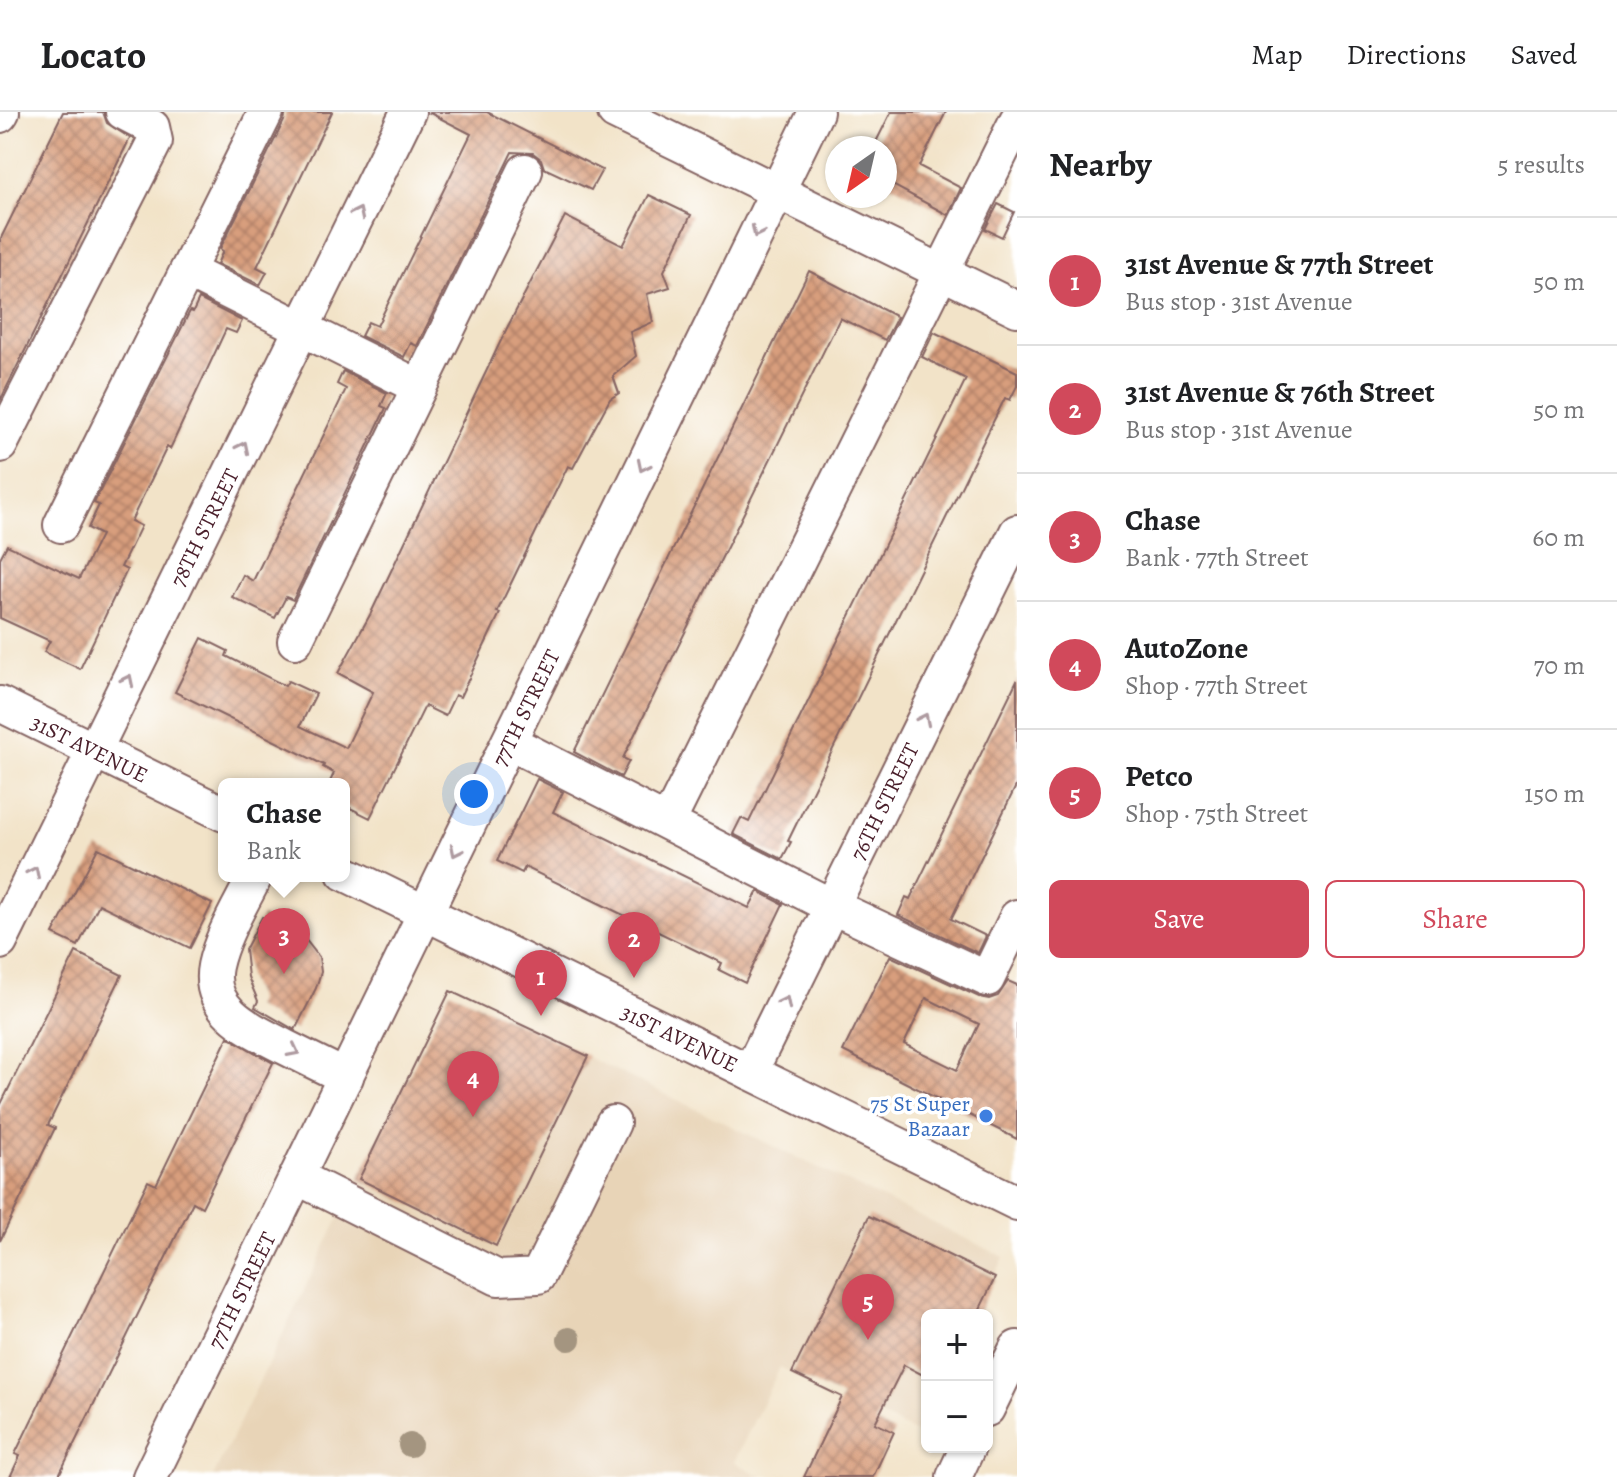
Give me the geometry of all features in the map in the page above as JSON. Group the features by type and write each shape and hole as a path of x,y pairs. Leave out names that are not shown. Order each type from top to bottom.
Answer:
{"street":[{"path":"0,445 155,141 152,127 123,112"},
{"path":"61,525 266,112"},
{"name":"78TH STREET","path":"0,942 408,112"},
{"path":"615,112 1017,309"},
{"name":"77TH STREET","path":"150,1477 816,112"},
{"path":"668,822 1017,120"},
{"path":"295,641 525,171"},
{"path":"187,271 419,387"},
{"name":"76TH STREET","path":"750,1072 1017,532"},
{"name":"31ST AVENUE","path":"0,704 218,811"},
{"path":"509,742 831,906 987,979 1017,917"},
{"name":"31ST AVENUE","path":"350,876 1017,1203"},
{"path":"252,882 222,945 215,968 214,983 219,1001 243,1025 346,1077"},
{"path":"297,1177 498,1278 538,1276 613,1123"},
{"path":"993,1397 1017,1348"},
{"path":"954,1477 965,1453"}],"shaded area":[{"path":"450,991 1004,1257 980,1309 921,1309 921,1428 918,1434 780,1367 734,1462 763,1477 213,1477"}],"building":[{"path":"63,112 103,112 107,123 130,138 0,401 0,240"},
{"path":"286,112 332,112 257,267 267,272 260,285 217,264 223,251 220,249"},
{"path":"428,112 487,112 602,170 591,190 544,168 541,159 533,153 512,152 417,346 411,343 404,357 361,336 368,322 377,326 471,134"},
{"path":"891,112 946,112 919,166 961,188 948,215 897,187 897,136 879,136"},
{"path":"649,195 691,215 664,271 670,287 647,294 653,322 630,332 636,356 613,376 619,393 610,399 573,468 568,466 497,612 500,613 460,697 455,695 445,716 425,706 370,818 350,808 350,778 332,778 334,773 324,765 175,692 202,638 228,651 226,656 285,686 288,681 316,694 300,726 346,748 373,692 338,673 371,613 506,330 565,216 623,246"},
{"path":"998,204 1014,212 1002,237 985,229"},
{"path":"809,271 897,317 885,340 840,318 623,758 629,761 621,777 574,752"},
{"path":"199,299 242,321 236,333 226,329 170,449 167,447 131,521 141,526 121,567 127,570 80,669 44,652 50,641 0,618 0,558 7,545 79,579 101,535 88,528 99,505 94,503 190,311 193,312"},
{"path":"934,332 1017,372 1017,386 1010,400 1005,398 992,424 788,841 791,842 782,859 733,834 741,818 749,822 966,379 922,357"},
{"path":"343,371 387,393 381,406 386,408 293,600 286,597 275,618 232,597 243,575 253,581 346,389 337,384"},
{"path":"1017,680 1017,784 951,919 986,936 978,953 898,915 906,897 910,899"},
{"path":"537,779 563,792 553,812 749,908 758,891 783,904 745,983 719,970 722,963 525,867 522,873 497,861"},
{"path":"98,848 212,904 190,948 99,904 78,946 53,934"},
{"path":"262,917 305,939 319,957 321,972 316,988 295,1030 255,1007 258,1001 248,977 245,950"},
{"path":"76,952 122,975 48,1125 55,1128 0,1241 0,1106"},
{"path":"890,956 979,997 989,999 998,996 1008,981 1017,985 1017,1139 843,1051","holes":["926,998 979,1024 957,1070 904,1044"]},
{"path":"450,991 588,1056 496,1246 359,1179"},
{"path":"228,1037 273,1063 202,1207 193,1202 58,1477 10,1477 20,1456 15,1454 148,1181 156,1185"},
{"path":"869,1216 995,1278 980,1309 921,1309 921,1374 904,1365 875,1423 894,1432 873,1477 804,1477 842,1397 792,1373"}],"place":[{"name":"Chase","path":"284,974"},
{"name":"31st Avenue & 76th Street","path":"634,978"},
{"name":"31st Avenue & 77th Street","path":"541,1016"},
{"name":"75 St Super Bazaar","path":"986,1116"},
{"name":"AutoZone","path":"473,1117"},
{"name":"Petco","path":"868,1340"}]}
